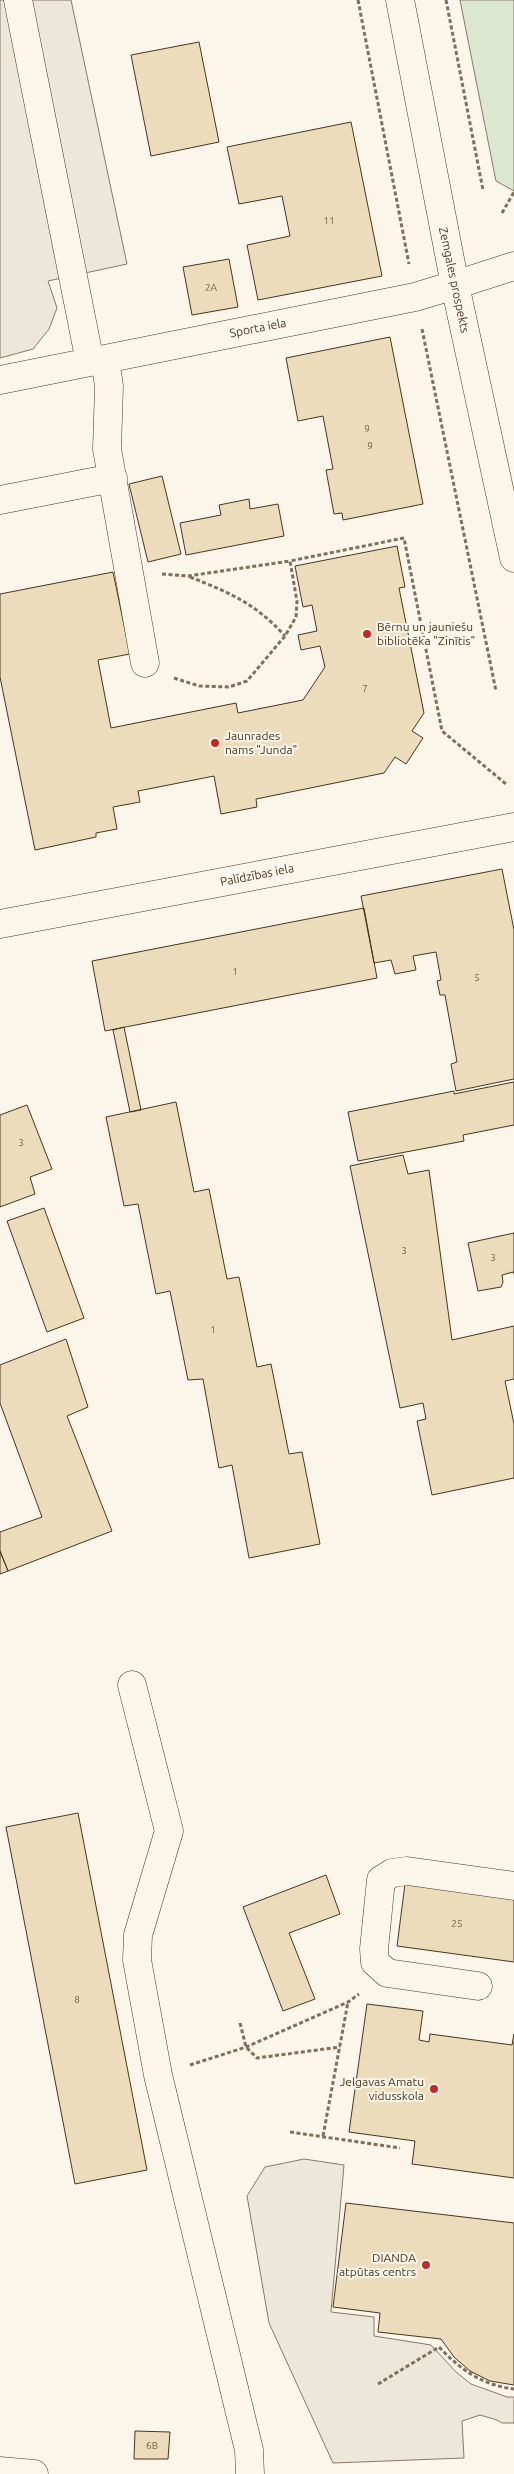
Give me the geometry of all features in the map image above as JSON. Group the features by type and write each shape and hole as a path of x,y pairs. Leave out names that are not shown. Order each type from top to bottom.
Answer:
{"street":[{"path":"18,0 97,360 109,386 107,449 145,663"},
{"name":"Zemgales prospekts","path":"400,0 455,285 514,558"},
{"name":"Sporta iela","path":"0,380 415,297 514,266"},
{"path":"0,500 113,478"},
{"name":"Palīdzības iela","path":"0,924 514,827"},
{"path":"132,1685 169,1831 138,1935 137,1960 158,2075 249,2450 250,2474"},
{"path":"478,1986 388,1973 375,1962 374,1949 382,1880 392,1873 407,1871 514,1886"},
{"path":"0,2471 34,2474"}],"path":[{"path":"358,0 410,271"},
{"path":"446,0 483,190"},
{"path":"502,213 514,192"},
{"path":"421,325 496,690"},
{"path":"129,572 188,576 290,562 404,538 442,731 506,784"},
{"path":"145,663 177,679 199,686 229,687 247,681 285,636 296,617 297,601 290,562"},
{"path":"188,576 236,595 267,616 285,636"},
{"path":"158,2075 246,2047 348,2002 388,1973"},
{"path":"323,2136 348,2002"},
{"path":"240,2023 246,2047 257,2058 340,2047"},
{"path":"290,2132 400,2148"},
{"path":"378,2384 440,2347 456,2365 475,2379 498,2387 514,2389"}],"green space":[{"path":"460,0 514,0 514,191 496,181"}],"shaded area":[{"path":"0,0 71,0 127,264 48,281 57,308 49,329 33,349 0,358"},
{"path":"304,2159 344,2165 331,2312 374,2317 374,2336 431,2345 456,2372 471,2384 507,2397 514,2397 514,2423 502,2423 480,2415 462,2421 464,2458 333,2463 269,2323 247,2196 265,2167"}],"building":[{"path":"199,42 219,142 151,156 131,55"},
{"path":"351,122 382,276 258,300 247,245 290,236 282,196 239,204 227,147"},
{"path":"229,259 238,307 192,315 183,267"},
{"path":"390,337 423,504 343,520 342,513 334,514 326,470 333,469 323,416 298,421 286,358"},
{"path":"162,476 181,554 148,562 129,484"},
{"path":"249,499 250,509 278,504 284,536 186,555 180,523 221,515 219,505"},
{"path":"397,546 405,587 399,588 424,713 412,731 423,738 406,764 395,757 384,773 256,799 257,807 221,814 214,776 138,791 140,802 113,807 117,829 96,833 96,837 35,850 0,677 0,594 113,572 130,654 98,660 111,728 236,703 238,713 303,700 325,667 320,646 301,650 298,635 317,631 312,605 303,607 295,566"},
{"path":"502,869 514,930 514,1079 456,1091 451,1064 457,1062 445,995 440,995 437,981 441,980 436,952 413,956 416,970 395,974 391,960 374,963 361,896"},
{"path":"364,908 377,978 105,1031 92,961"},
{"path":"124,1027 141,1110 130,1112 113,1030"},
{"path":"514,1082 514,1125 463,1135 464,1141 358,1161 348,1112 454,1091 454,1094"},
{"path":"176,1102 194,1192 209,1189 227,1279 239,1277 257,1367 271,1364 289,1454 302,1452 320,1544 249,1558 232,1465 219,1468 203,1379 188,1380 170,1291 156,1294 138,1204 124,1206 106,1117"},
{"path":"27,1105 52,1169 30,1177 35,1194 0,1207 0,1115"},
{"path":"403,1155 408,1174 429,1170 452,1340 514,1326 514,1379 505,1381 514,1424 514,1478 432,1495 417,1421 426,1419 423,1403 400,1408 350,1166"},
{"path":"44,1208 84,1318 47,1332 7,1221"},
{"path":"514,1233 514,1274 513,1272 502,1275 503,1282 501,1287 478,1291 468,1243"},
{"path":"66,1339 88,1407 67,1416 112,1531 8,1571 0,1551 0,1532 42,1517 0,1403 0,1365"},
{"path":"0,1551 8,1571 0,1574"},
{"path":"78,1813 147,2170 75,2184 6,1827"},
{"path":"326,1875 340,1914 289,1933 315,1999 283,2011 243,1907"},
{"path":"405,1884 514,1899 514,1962 397,1946"},
{"name":"Jelgavas Amatu vidusskola","path":"367,2004 423,2011 419,2040 429,2042 430,2034 512,2045 514,2034 514,2178 412,2164 415,2141 349,2132"},
{"name":"DIANDA atpūtas centrs","path":"346,2203 514,2223 514,2385 490,2381 470,2371 454,2357 441,2339 378,2332 380,2313 333,2307"},
{"path":"135,2431 170,2432 168,2459 134,2459"}],"place":[{"name":"Bērnu un jauniešu bibliotēka \"Zinītis\"","path":"367,634"},
{"name":"Jaunrades nams \"Junda\"","path":"215,743"},
{"name":"Jelgavas Amatu vidusskola","path":"434,2089"},
{"name":"DIANDA atpūtas centrs","path":"426,2265"}]}
